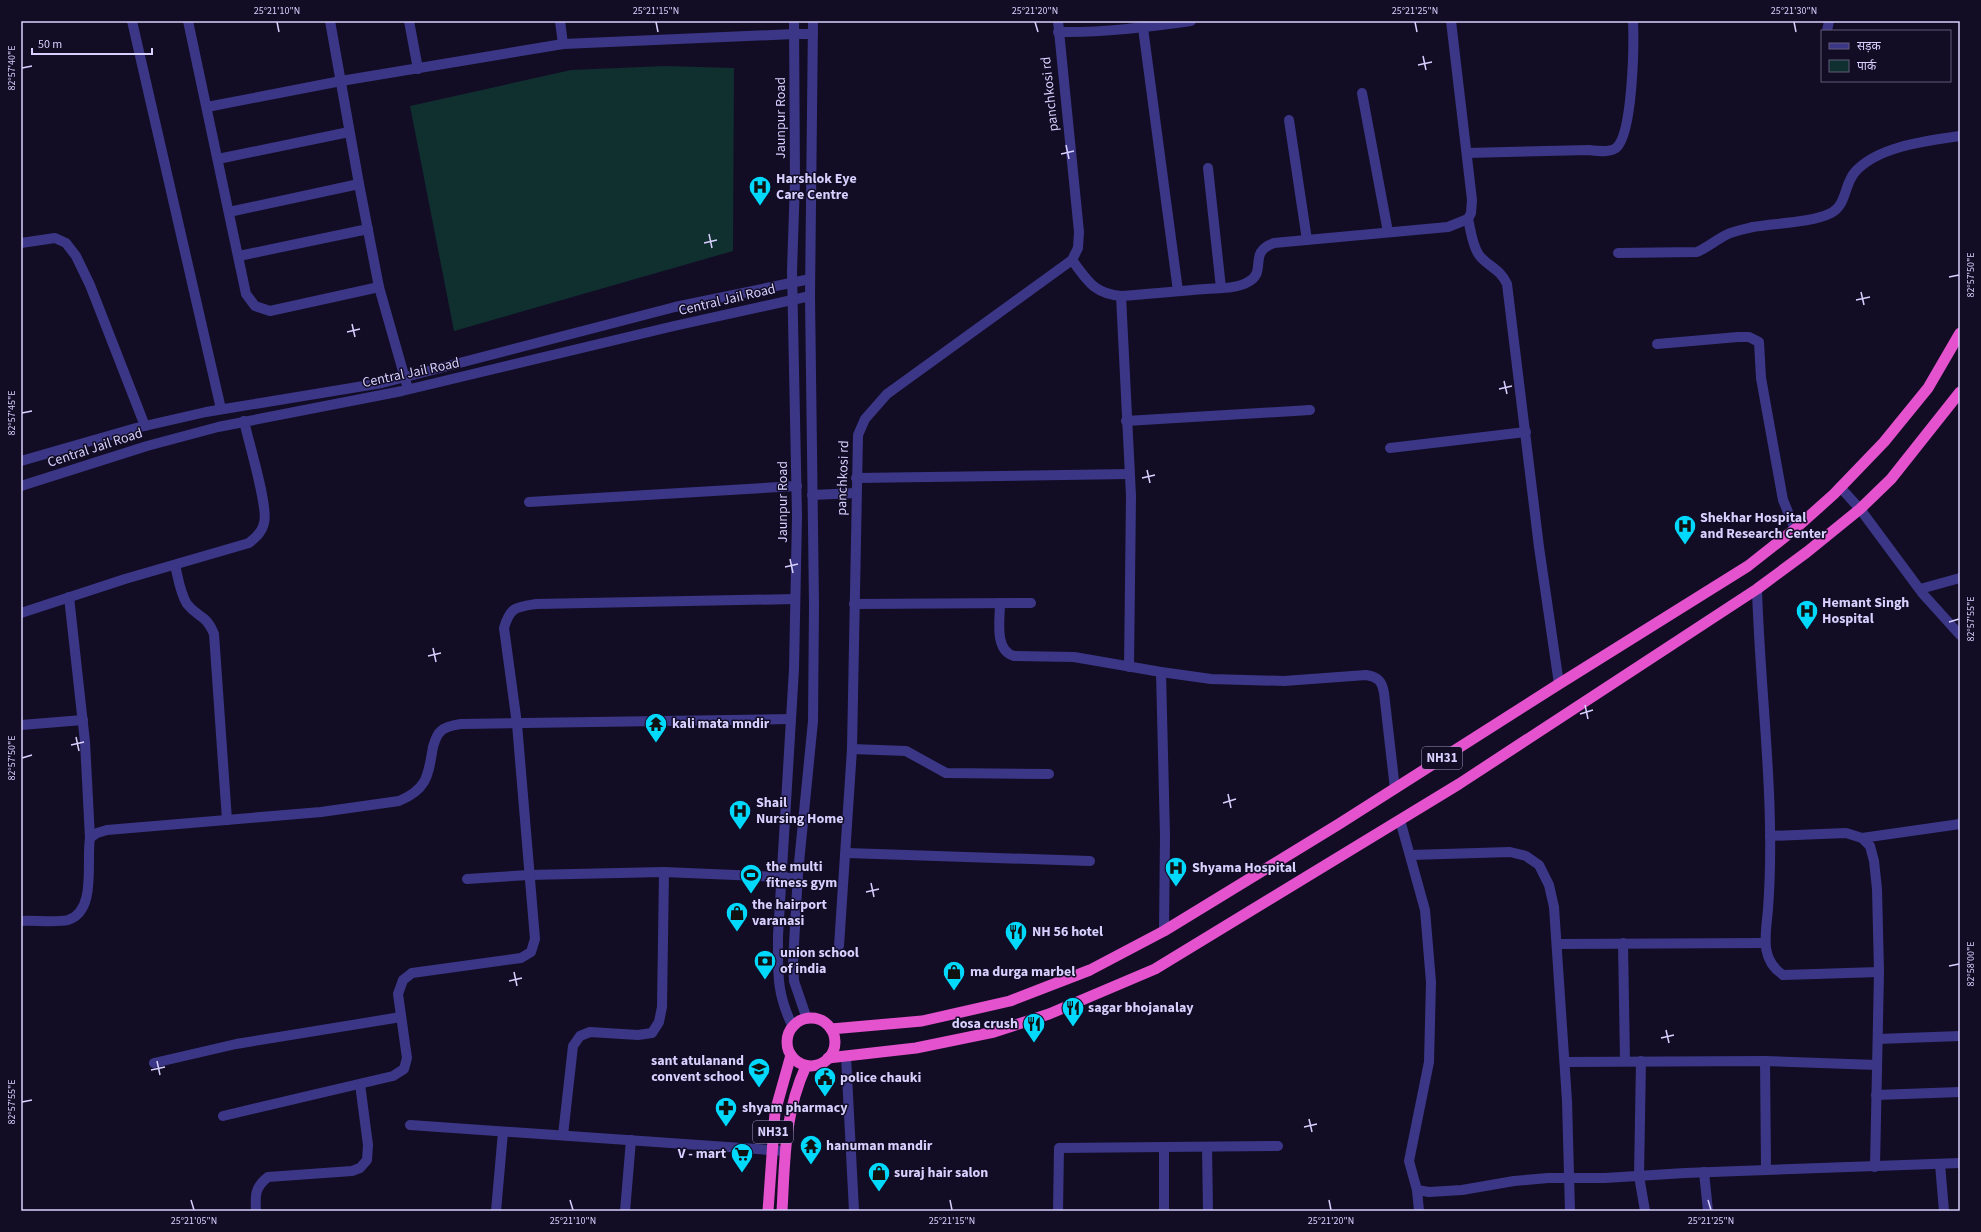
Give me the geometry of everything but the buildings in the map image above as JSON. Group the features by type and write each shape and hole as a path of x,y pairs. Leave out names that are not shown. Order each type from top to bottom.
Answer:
{"highway":[{"name":"NH31","path":"831,1029 922,1021 1010,1001 1090,970 1164,931 1395,789 1748,566 1795,529 1840,487 1884,442 1928,388 1960,333"},
{"name":"NH31","path":"782,1211 785,1151 790,1107 796,1088 806,1066 818,1065 828,1058 916,1048 994,1032 1049,1014 1155,969 1400,820 1512,749 1757,589 1860,509 1895,474 1960,392"},
{"path":"792,1027 802,1020 807,1019 819,1020 831,1029 834,1041 832,1053 828,1058"},
{"name":"NH31","path":"768,1211 775,1112 791,1055 788,1038 792,1027"},
{"path":"791,1055 795,1060 806,1066"}],"street":[{"path":"132,21 221,409"},
{"path":"188,21 246,294 255,306 270,311 380,287"},
{"path":"330,21 349,132 380,287 408,389"},
{"path":"409,21 418,69"},
{"path":"560,21 563,44"},
{"name":"Jaunpur Road","path":"792,1027 780,994 778,977 791,719 797,486 793,299 795,181 794,21"},
{"name":"Jaunpur Road","path":"807,1019 794,981 793,962 798,879 813,721 814,605 810,280 813,21"},
{"name":"panchkosi rd","path":"839,946 847,853 852,749 858,435 865,420 887,394 1072,260 1078,248 1078,232 1058,21"},
{"path":"1058,32 1083,33 1143,28 1191,21"},
{"path":"1451,21 1472,200 1471,213 1468,219 1474,246 1480,256 1503,275 1507,284 1539,547 1560,684"},
{"path":"1467,153 1602,151 1615,149 1622,141 1626,127 1634,48 1633,21"},
{"path":"1143,28 1178,291"},
{"path":"206,107 341,81 563,44 813,34"},
{"path":"1362,93 1388,232"},
{"path":"1289,120 1307,240"},
{"path":"218,159 349,132"},
{"path":"1618,253 1697,252 1733,232 1752,227 1818,217 1830,213 1838,208 1854,173 1862,166 1895,148 1960,136"},
{"path":"1208,168 1221,288"},
{"path":"229,212 359,184"},
{"path":"1072,260 1095,288 1106,294 1121,296 1221,288 1241,285 1255,277 1260,252 1265,246 1274,243 1448,227 1468,219"},
{"path":"238,256 368,229"},
{"path":"21,243 55,238 66,243 76,256 90,285 145,426"},
{"path":"21,461 145,426 221,409 348,390 502,353 675,307 793,282 810,280"},
{"name":"Central Jail Road","path":"21,486 148,446 244,421 408,389 810,296"},
{"path":"1121,296 1132,543 1129,667"},
{"path":"1657,344 1738,337 1749,337 1758,342 1761,378 1783,500 1795,529"},
{"path":"502,353 505,366"},
{"path":"1126,421 1310,410"},
{"path":"21,613 69,597 250,543 258,535 265,523 265,506 244,421"},
{"path":"1390,448 1526,432"},
{"path":"856,478 1129,474"},
{"path":"529,502 797,486"},
{"path":"1840,487 1860,509 1920,589 1960,635"},
{"path":"812,495 856,493"},
{"path":"175,565 181,591 187,603 210,623 214,634 227,820"},
{"path":"1920,589 1960,578"},
{"path":"1757,589 1759,657 1767,760 1770,836 1770,888 1765,943 1768,957 1774,969 1783,975 1879,972"},
{"path":"21,920 68,920 79,914 87,902 90,838 89,796 83,720 69,597"},
{"path":"223,1116 394,1076 404,1070 407,1058 398,994 402,980 412,973 521,958 531,952 535,939 528,875 518,724 504,628 507,615 517,607 536,604 795,598"},
{"path":"1000,603 1001,638 1003,649 1006,654 1014,656 1059,656 1211,679 1284,681 1375,676 1380,680 1384,693 1395,789"},
{"path":"854,604 1031,603"},
{"path":"1161,672 1165,836 1164,931"},
{"path":"90,838 97,833 107,830 321,812 399,801 420,789 427,776 435,738 441,731 461,724 791,719"},
{"path":"21,725 83,720"},
{"path":"852,749 906,751 946,773 1049,774"},
{"path":"1400,820 1411,855 1425,910 1431,982 1429,1062 1409,1161 1417,1190 1419,1211"},
{"path":"1770,836 1846,833 1862,838 1960,824"},
{"path":"1862,838 1870,846 1874,861 1879,972 1875,1167"},
{"path":"1411,855 1510,852 1526,856 1539,865 1549,885 1554,908 1565,1062 1570,1211"},
{"path":"847,853 1090,860"},
{"path":"467,879 528,875 664,872 798,879"},
{"path":"564,1135 573,1046 580,1036 590,1032 638,1035 652,1033 659,1022 662,1007 664,872"},
{"path":"1557,944 1765,943"},
{"path":"1623,944 1625,1061"},
{"path":"154,1063 236,1044 401,1017"},
{"path":"1878,1039 1960,1036"},
{"path":"846,1056 854,1211"},
{"path":"1641,1061 1639,1176 1645,1211"},
{"path":"1565,1062 1765,1061 1877,1064"},
{"path":"1765,1061 1766,1170"},
{"path":"256,1211 255,1196 259,1184 268,1177 352,1171 360,1168 367,1160 368,1145 360,1084"},
{"path":"1876,1095 1960,1092"},
{"path":"410,1125 785,1151"},
{"path":"496,1211 503,1132"},
{"path":"625,1211 631,1140"},
{"path":"1058,1211 1059,1148 1278,1146"},
{"path":"1164,1147 1164,1211"},
{"path":"1207,1147 1208,1211"},
{"path":"1417,1190 1444,1191 1514,1181 1568,1178 1960,1163"},
{"path":"1940,1164 1944,1211"},
{"path":"1704,1172 1708,1211"}],"green space":[{"path":"665,66 734,68 733,251 454,331 410,106 571,70"}],"place":[{"name":"Harshlok Eye Care Centre","path":"760,206"},
{"name":"Shekhar Hospital and Research Center","path":"1685,546"},
{"name":"Hemant Singh Hospital","path":"1807,630"},
{"name":"kali mata mndir","path":"656,744"},
{"name":"Shail Nursing Home","path":"740,830"},
{"name":"Shyama Hospital","path":"1176,888"},
{"name":"the multi fitness gym","path":"751,894"},
{"name":"the hairport varanasi","path":"737,932"},
{"name":"NH 56 hotel","path":"1016,952"},
{"name":"union school of india","path":"765,980"},
{"name":"ma durga marbel","path":"954,992"},
{"name":"sagar bhojanalay","path":"1073,1028"},
{"name":"dosa crush","path":"1034,1044"},
{"name":"sant atulanand convent school","path":"759,1088"},
{"name":"police chauki","path":"825,1098"},
{"name":"shyam pharmacy","path":"726,1128"},
{"name":"hanuman mandir","path":"811,1166"},
{"name":"V - mart","path":"742,1174"},
{"name":"suraj hair salon","path":"879,1192"}]}
